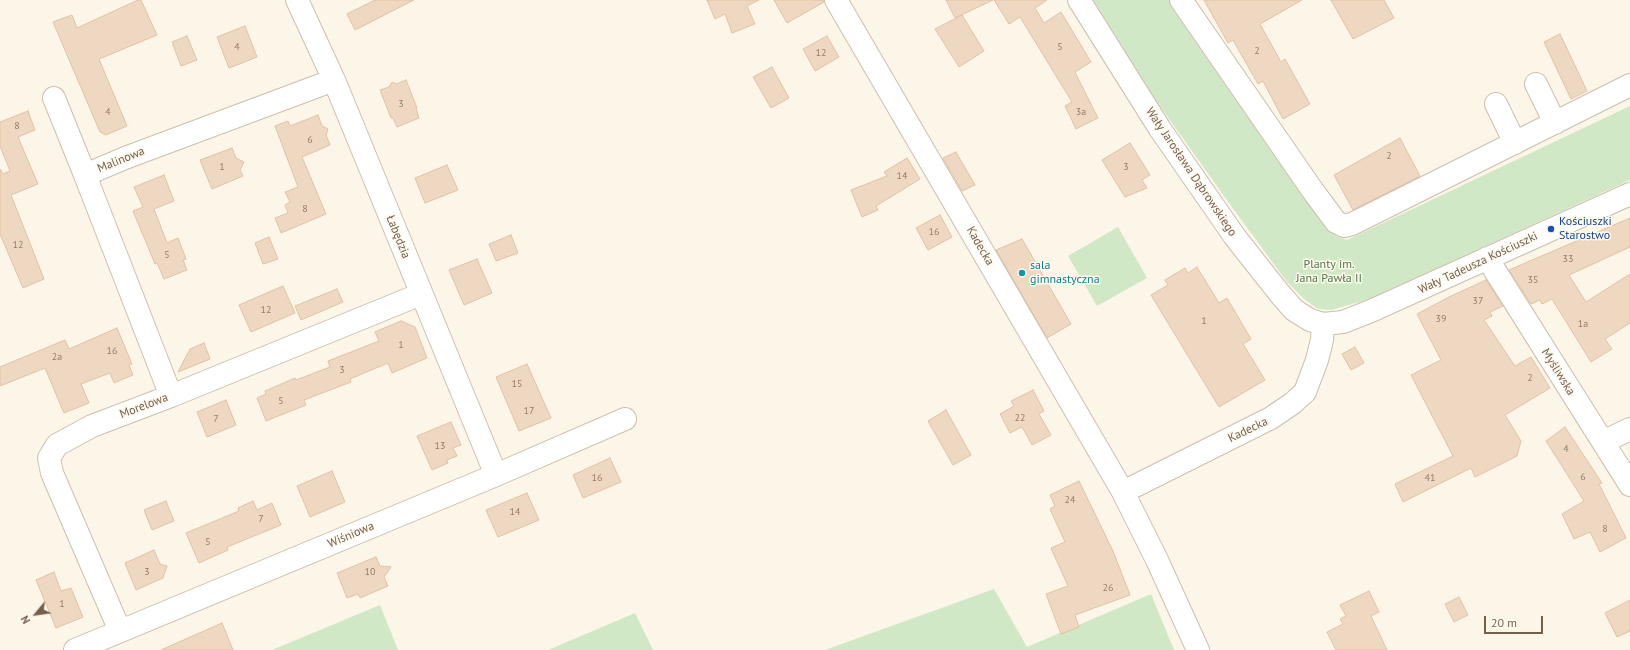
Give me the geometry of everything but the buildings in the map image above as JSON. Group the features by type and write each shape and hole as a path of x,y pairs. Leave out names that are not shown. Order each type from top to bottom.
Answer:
{"street":[{"name":"Łabędzia","path":"297,0 334,80 496,475"},
{"name":"Kadecka","path":"836,0 1123,492 1157,560 1198,650"},
{"name":"Wały Jarosława Dąbrowskiego","path":"1079,0 1160,129 1235,237 1294,310 1310,320 1323,324"},
{"path":"1181,0 1313,191 1336,222 1344,226 1352,224 1630,85"},
{"name":"Malinowa","path":"171,396 85,175 334,80"},
{"path":"1536,84 1546,127"},
{"path":"54,98 85,175"},
{"path":"1496,104 1515,142"},
{"name":"Wały Tadeusza Kościuszki","path":"1323,324 1342,322 1371,311 1630,194"},
{"name":"Myśliwska","path":"1487,258 1630,485"},
{"name":"Morelowa","path":"120,631 52,473 49,458 57,445 92,426 171,396 421,294"},
{"name":"Kadecka","path":"1123,492 1271,418 1293,404 1305,392 1317,360 1322,340 1323,324"},
{"name":"Wiśniowa","path":"75,650 496,475 625,419"},
{"path":"1603,442 1630,429"}],"green space":[{"name":"Planty im. Jana Pawła II","path":"1092,0 1174,0 1321,220 1336,236 1347,240 1630,106 1630,180 1370,299 1331,310 1318,309 1304,299 1287,282 1229,203 1147,88"},
{"path":"1118,227 1147,278 1097,306 1068,256"},
{"path":"994,589 1027,647 1151,594 1174,650 825,650"},
{"path":"380,605 398,650 272,650"},
{"path":"635,613 653,650 548,650"}],"place":[{"name":"Kościuszki Starostwo","path":"1551,229"},
{"name":"sala gimnastyczna","path":"1022,273"}]}
